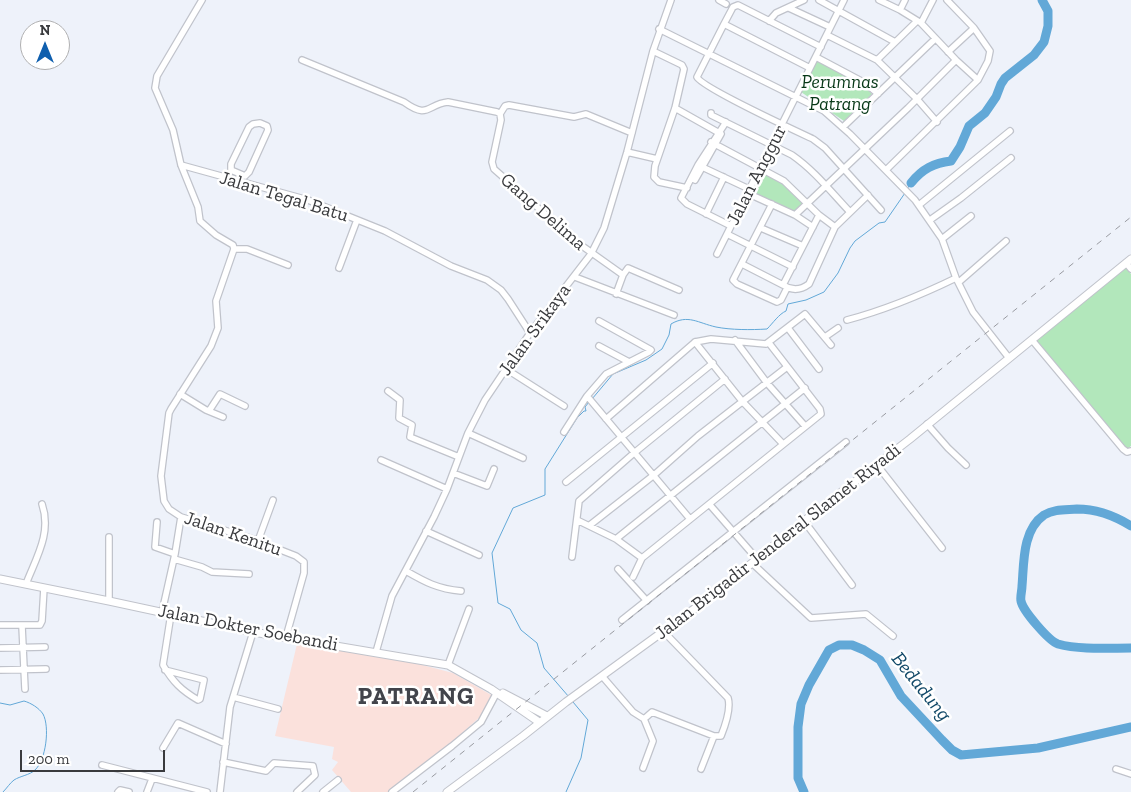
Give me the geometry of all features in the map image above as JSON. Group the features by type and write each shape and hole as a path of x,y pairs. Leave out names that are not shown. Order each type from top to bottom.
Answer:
{"main road":[{"name":"Jalan Brigadir Jenderal Slamet Riyadi","path":"447,792 576,694 664,632 1129,264"},
{"name":"Jalan Dokter Soebandi","path":"0,579 110,600 252,632 448,666 494,692 498,691 543,719"}],"street":[{"path":"202,0 157,76 155,88 173,130 181,165 198,208 200,221 216,235 233,245 234,249 247,249 288,265"},
{"name":"Jalan Srikaya","path":"376,652 392,596 446,489 468,433 485,400 530,334 591,254 604,228 627,152 652,50 671,0"},
{"path":"719,0 726,4"},
{"path":"769,21 776,13 804,0"},
{"path":"819,0 895,42"},
{"name":"Jalan Anggur","path":"717,254 844,0"},
{"path":"879,0 919,22 978,80"},
{"path":"900,10 905,0"},
{"path":"877,60 919,22 933,0"},
{"path":"886,170 978,80 988,61 990,51 974,28 947,0"},
{"path":"821,46 738,5 733,7 708,53 697,79 720,93 813,139 844,169 881,210"},
{"path":"789,8 830,27"},
{"path":"724,24 810,68"},
{"path":"948,52 974,28"},
{"path":"659,29 824,111 843,127 913,197 930,220 942,239 957,280 973,312 1009,358"},
{"path":"827,35 877,60 917,99 937,122"},
{"path":"843,127 935,39"},
{"path":"652,50 683,66 674,108 654,175 656,181 686,188"},
{"path":"816,57 865,83 878,94"},
{"path":"302,60 404,102 413,108 430,110 442,103 448,102 500,114 505,106 509,105 574,117 586,114 632,133"},
{"path":"795,215 956,60"},
{"path":"674,108 718,132"},
{"path":"711,113 711,115 792,155 803,163 850,212"},
{"name":"Gang Delima","path":"500,114 501,120 492,162 493,168 591,254"},
{"path":"726,122 718,132 681,197 683,202 731,226"},
{"path":"256,123 264,124 268,130 249,172 245,176 237,172 231,170 231,164 249,127 256,123"},
{"path":"919,205 1010,131"},
{"path":"713,143 784,181 819,215 835,227"},
{"path":"627,152 657,160"},
{"path":"930,220 1011,158"},
{"name":"Jalan Tegal Batu","path":"181,165 308,200 385,231 451,266 493,283 508,299 530,334"},
{"path":"700,166 795,215 813,227"},
{"path":"683,202 700,166"},
{"path":"234,180 237,172"},
{"path":"706,214 724,177"},
{"path":"742,264 785,287 796,289 809,284 835,227 868,195"},
{"path":"772,204 752,246 733,278 737,284 777,302 781,300 793,267 819,215"},
{"path":"942,239 970,216"},
{"path":"339,268 357,220"},
{"path":"761,228 803,246"},
{"path":"727,234 793,267"},
{"path":"847,320 872,314 957,280 1006,241"},
{"name":"Jalan Kenitu","path":"234,249 216,301 217,331 211,346 169,413 162,476 166,506 181,517 258,541 296,556 304,562 304,573 286,637"},
{"path":"591,254 623,276"},
{"path":"616,294 628,268 680,290"},
{"path":"574,277 674,315"},
{"path":"606,419 695,342 711,339 735,340 756,344 768,343 805,314 831,345"},
{"path":"564,432 608,373 649,352 650,348 598,322"},
{"path":"788,328 819,369"},
{"path":"824,337 838,328"},
{"path":"735,340 768,383 805,426"},
{"path":"1032,340 1123,449 1127,452 1131,451"},
{"path":"695,342 742,401 782,444"},
{"path":"633,577 642,558 820,415 822,411 768,343"},
{"path":"599,346 630,362"},
{"path":"566,482 713,363"},
{"path":"590,525 654,475 742,401 787,367"},
{"path":"506,369 564,406"},
{"path":"572,557 579,501 725,378"},
{"path":"616,539 804,388"},
{"path":"388,391 400,400 399,418 412,425 410,436 459,457"},
{"path":"180,394 223,417"},
{"path":"209,411 220,394 245,406"},
{"path":"589,398 690,519"},
{"path":"927,424 966,465"},
{"path":"468,433 523,458"},
{"path":"622,620 846,442"},
{"path":"381,460 446,489"},
{"path":"876,464 942,548"},
{"path":"453,473 487,486 494,469"},
{"path":"258,541 273,500"},
{"path":"26,584 40,552 46,527 46,515 42,504"},
{"path":"710,505 733,531 755,561 811,618 866,614 893,636"},
{"path":"162,612 181,517"},
{"path":"577,520 616,539 642,558"},
{"path":"804,521 852,585"},
{"path":"157,522 155,547 174,557 212,572 249,574"},
{"path":"426,531 479,555"},
{"path":"108,537 110,600"},
{"path":"618,569 647,601"},
{"path":"406,571 431,585 461,591"},
{"path":"0,626 38,626 41,623 44,588"},
{"path":"448,666 468,609"},
{"path":"165,670 204,680 200,699 198,700 179,688 165,670 162,664 171,614"},
{"path":"22,626 25,689"},
{"path":"220,792 230,707 252,632"},
{"path":"644,719 652,712 714,736 722,734 729,700 664,632"},
{"path":"0,648 45,647"},
{"path":"0,670 46,669"},
{"path":"602,676 633,712 644,719 653,741 643,768"},
{"path":"392,792 480,722 494,692"},
{"path":"234,697 278,709"},
{"path":"163,748 178,723 226,744"},
{"path":"701,769 714,736"},
{"path":"223,762 266,771 274,763 311,766 315,775 297,792"},
{"path":"102,765 207,792"},
{"path":"1116,769 1131,774"},
{"path":"147,792 152,779"},
{"path":"323,792 338,780"},
{"path":"118,792 120,790 129,792"}],"shaded area":[{"path":"297,644 411,662 453,673 493,696 481,716 441,752 389,792 351,792 332,770 338,762 332,759 334,747 275,736"}],"green space":[{"name":"Perumnas Patrang","path":"817,60 860,82 872,94 844,121 801,92"},
{"path":"760,168 785,182 808,203 794,215 747,193"},
{"path":"1126,268 1131,274 1131,446 1126,450 1036,341"}],"waterway":[{"path":"911,183 929,168 939,163 951,161 960,147 969,126 985,113 996,97 1005,78 1034,55 1044,42 1048,26 1048,11 1042,0"},
{"path":"907,189 911,183"},
{"path":"592,399 613,374 646,360 662,349 669,335 671,324 677,321 693,320 728,329 767,329 778,316 786,311 788,304 806,300 824,292 838,273 855,241 879,223 885,222 905,193"},
{"path":"569,697 544,668 537,643 521,630 510,609 498,603 492,553 513,508 545,495 545,469 577,418 586,411 585,407 589,402"},
{"name":"Bedadung","path":"1131,526 1119,519 1092,510 1060,510 1044,515 1037,521 1028,538 1024,558 1021,598 1023,606 1031,618 1043,632 1058,644 1085,648 1131,648"},
{"name":"Bedadung","path":"804,792 798,778 798,727 801,704 809,685 829,650 839,645 852,645 880,660 901,696 952,750 961,755 1038,748 1131,727"},
{"path":"0,703 10,705 24,701 29,703 43,714 46,727 46,743 39,765 33,772 14,780 3,792"},
{"path":"566,792 581,758 588,720 573,702"}],"railway":[{"path":"413,792 1131,217"}],"district":[{"name":"PATRANG","path":"416,697"}]}
